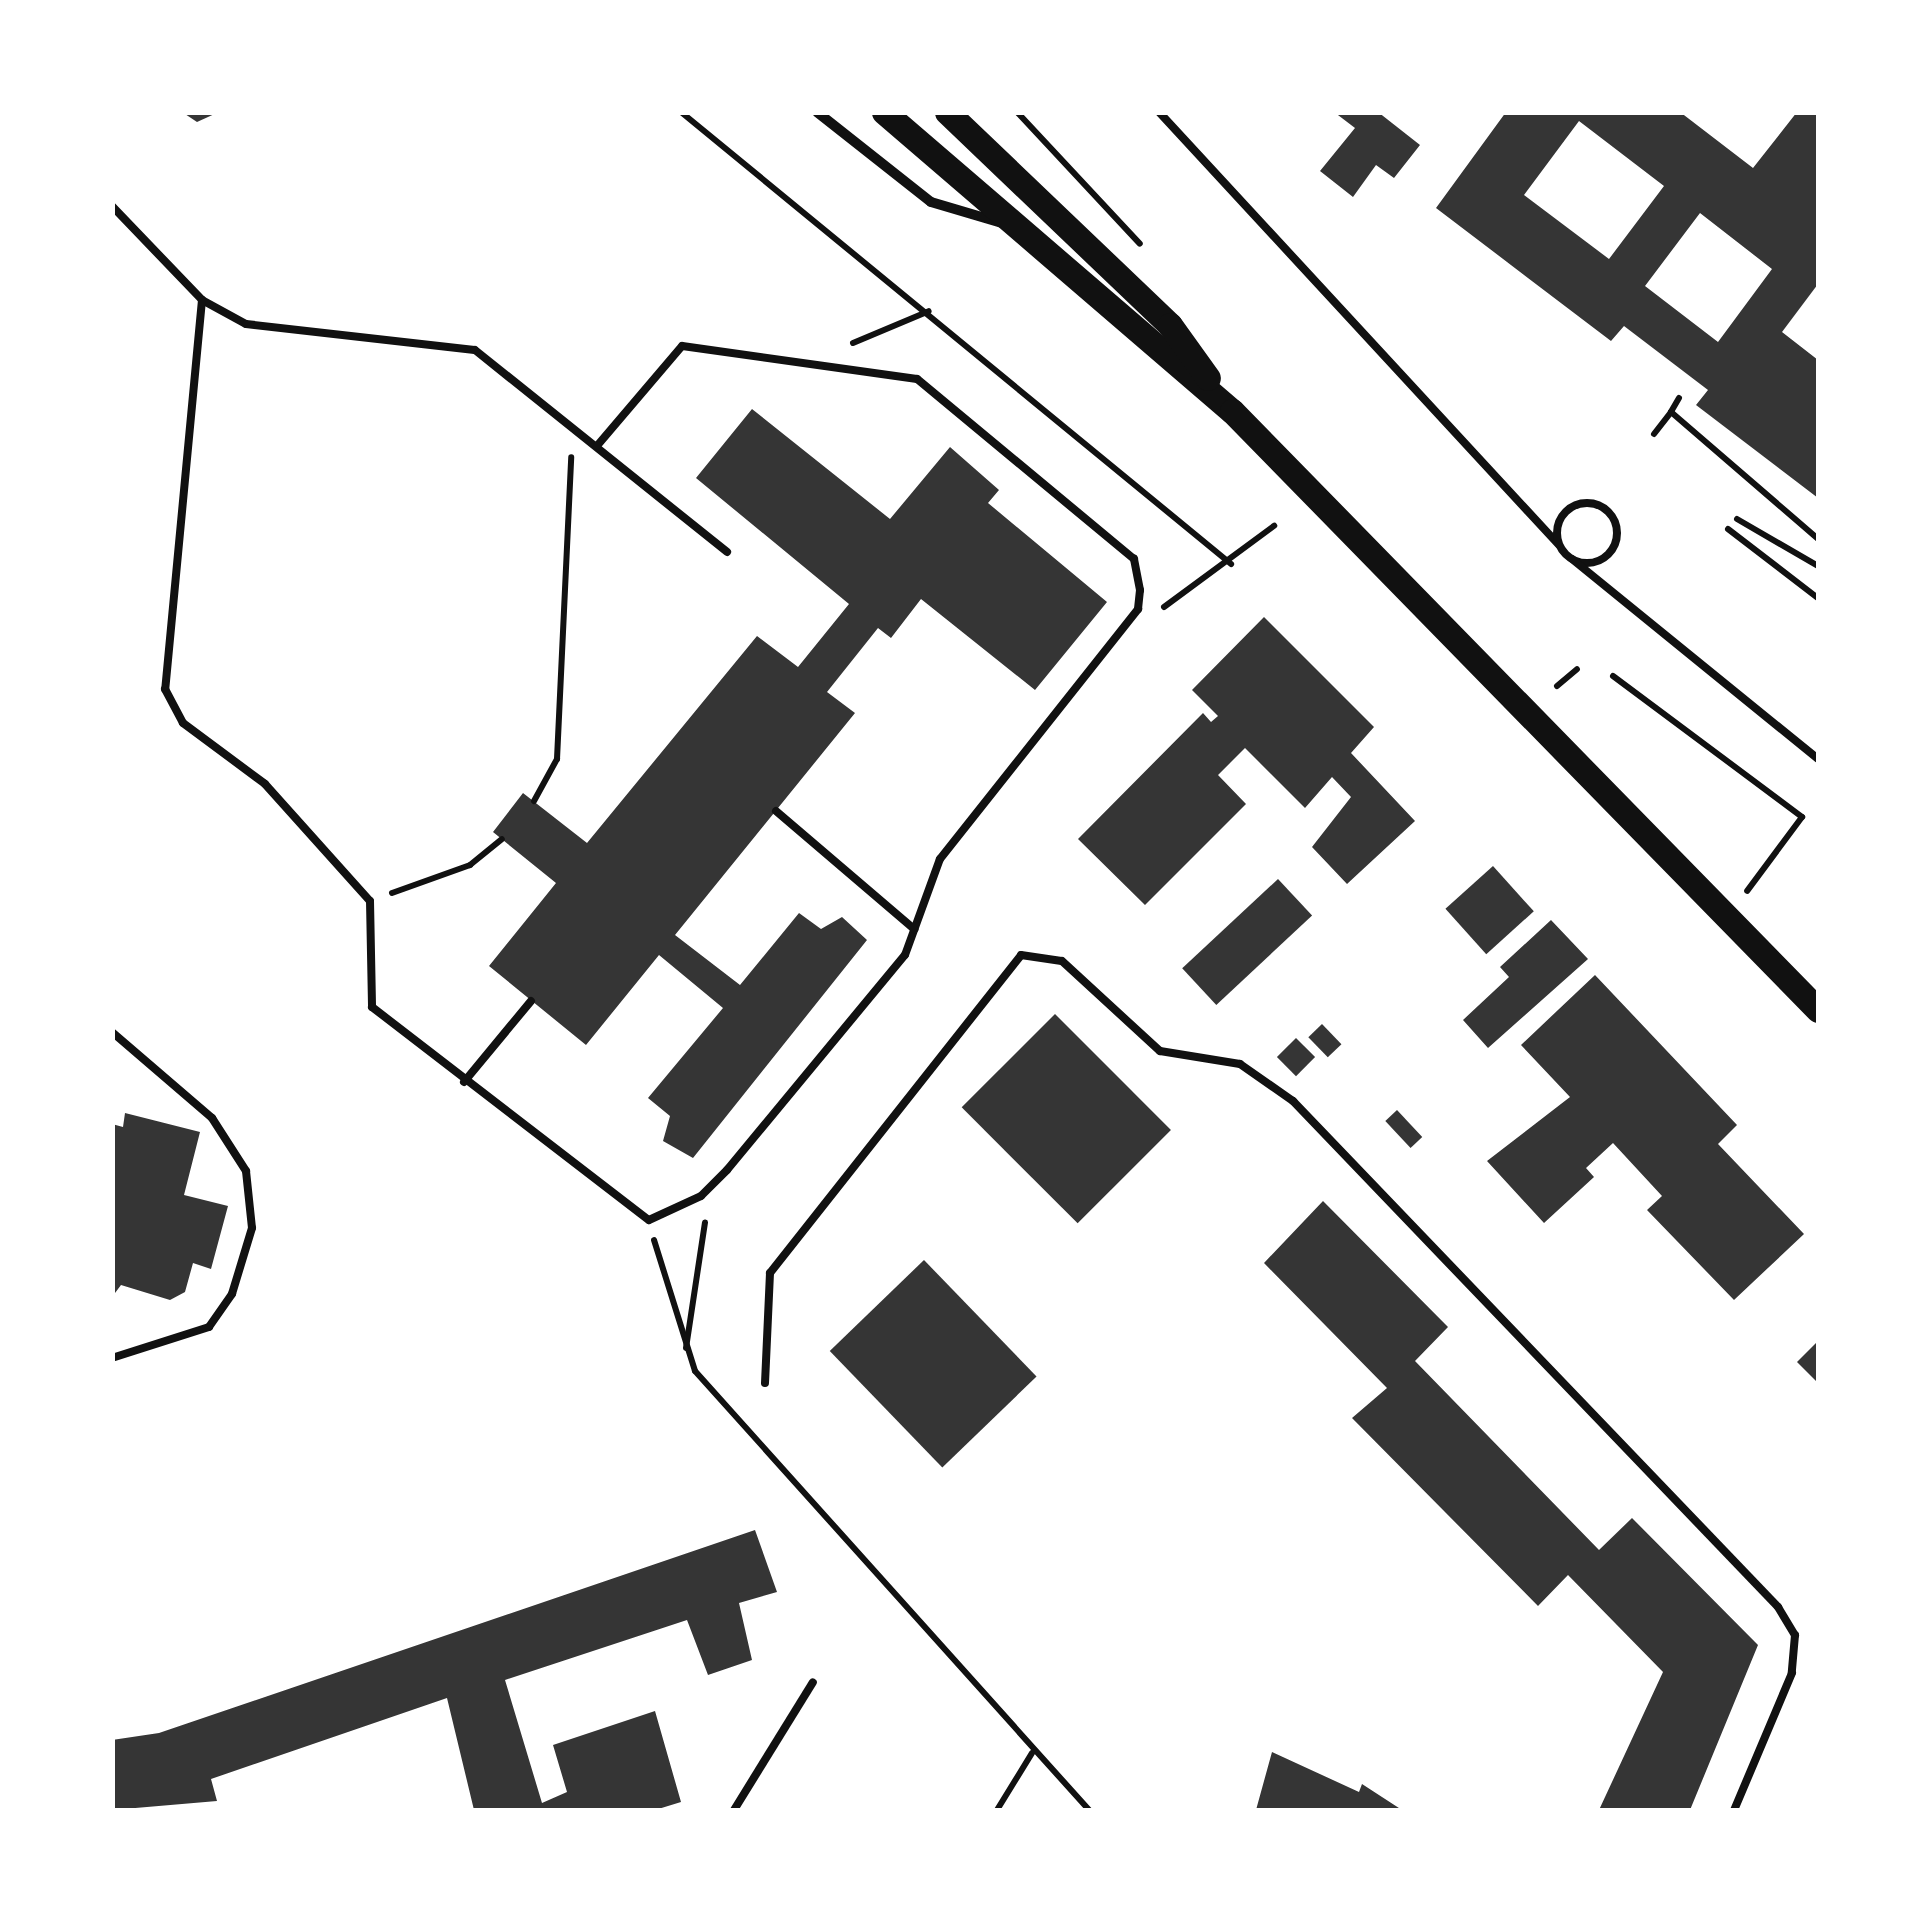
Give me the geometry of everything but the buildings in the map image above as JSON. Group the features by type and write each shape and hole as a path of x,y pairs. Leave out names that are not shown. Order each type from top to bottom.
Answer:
{"main road":[{"path":"884,112 1232,411 1818,1010"},
{"path":"948,112 1170,325 1232,411"}],"street":[{"path":"817,112 931,202 1018,228"}],"lane":[{"path":"1158,112 1572,560 1818,759"},
{"path":"112,206 202,300 246,324 475,350 727,552"},
{"path":"202,300 165,689 183,723 265,784 370,902 372,1008 648,1220 700,1196 727,1170 905,955 940,859 1138,610 1134,558 917,380 815,359 682,346 598,446"},
{"path":"1559,545 1568,509 1597,504 1612,516 1609,553 1572,560"},
{"path":"776,812 914,929"},
{"path":"765,1383 770,1273 1020,956 1062,962 1160,1051 1240,1064 1293,1101 1778,1607 1795,1634 1792,1673 1734,1810"},
{"path":"464,1082 532,1001"},
{"path":"112,1032 212,1118 246,1171 252,1228 232,1294 209,1327 112,1358"},
{"path":"734,1810 813,1682"}],"path":[{"path":"681,112 930,310 1231,564"},
{"path":"815,359 930,310"},
{"path":"1654,434 1679,398"},
{"path":"1671,412 1818,539"},
{"path":"534,801 557,759 572,426"},
{"path":"1737,519 1818,566"},
{"path":"1138,610 1160,609 1231,564 1274,526"},
{"path":"1728,529 1818,598"},
{"path":"1558,686 1577,669"},
{"path":"1614,676 1802,817 1767,872 1724,912"},
{"path":"370,902 470,865 502,839"},
{"path":"686,1349 703,1228 727,1170"},
{"path":"648,1220 696,1372 1032,1753 1088,1810"},
{"path":"997,1810 1032,1753"}]}
